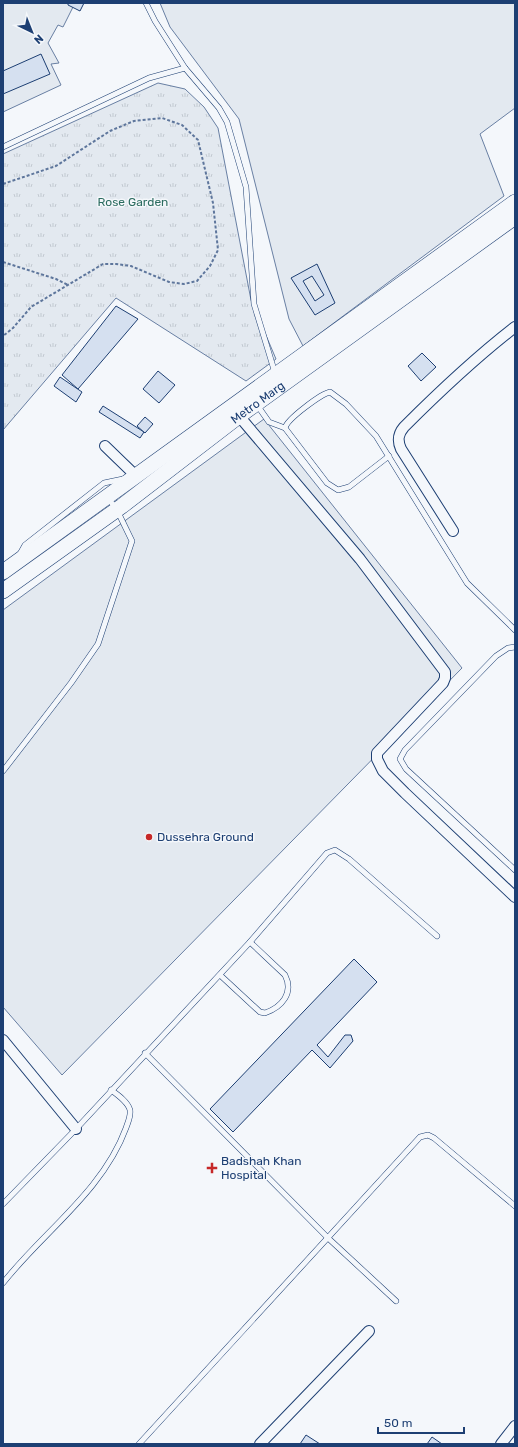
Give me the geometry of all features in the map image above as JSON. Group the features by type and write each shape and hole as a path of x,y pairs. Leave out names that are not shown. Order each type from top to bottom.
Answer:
{"street":[{"name":"Metro Marg","path":"3,591 117,510 256,404 279,380 515,202"},
{"name":"Metro Marg","path":"3,572 107,496 279,380 515,217"},
{"path":"453,531 401,449 398,436 404,427 452,379 475,358 515,327"},
{"path":"240,416 360,559 443,668 445,678 443,683 377,753 377,759 380,766 405,793 515,897"},
{"path":"105,446 136,476"},
{"path":"3,1040 76,1129"},
{"path":"260,1444 369,1332"},
{"path":"501,1444 515,1426"}],"lane":[{"path":"146,3 154,21 185,68 223,114 246,187 254,304 279,380"},
{"path":"3,146 149,78 185,68"},
{"path":"285,428 289,421 321,396 330,392 346,404 376,436 461,575 476,594 515,630"},
{"path":"256,404 269,422 285,428 327,483 338,490 349,487 389,456"},
{"path":"15,563 25,545 104,483 136,476"},
{"path":"3,771 71,683 98,644 132,541 117,510 107,496"},
{"path":"515,647 508,648 496,656 405,750 400,759 406,768 515,870"},
{"path":"3,1204 76,1129 145,1053 220,975 327,853 335,850 349,859 437,936"},
{"path":"220,975 260,1012 266,1014 280,1005 286,998 289,990 289,982 285,975 250,942"},
{"path":"145,1053 328,1238 396,1301"},
{"path":"3,1283 17,1265 93,1184 116,1151 130,1118 130,1110 126,1103 111,1090"},
{"path":"139,1444 420,1137 428,1135 434,1138 515,1206"}],"path":[{"path":"3,184 56,166 110,131 134,121 162,118 182,125 198,140 213,203 218,234 218,250 210,266 197,281 184,284 169,282 131,266 103,264 31,307 13,328 3,336"},
{"path":"3,262 56,279 68,285"}],"green space":[{"path":"3,3 68,3 73,7 63,27 58,25 48,43 59,63 51,64 61,85 3,112"},
{"path":"160,3 515,3 515,108 480,134 504,196 303,346 289,319 239,119 170,27"},
{"name":"Rose Garden","path":"158,83 185,89 204,107 218,128 251,300 276,359 246,381 116,298 3,430 3,154"},
{"name":"Dussehra Ground","path":"264,419 462,668 62,1075 3,1007 3,610"}],"building":[{"path":"68,3 84,3 80,11 68,5"},
{"path":"41,54 50,74 3,94 3,71"},
{"path":"317,264 335,303 315,315 291,278","holes":["312,276 324,295 315,301 303,281"]},
{"path":"116,306 138,319 78,389 62,375"},
{"path":"422,353 436,367 421,381 408,366"},
{"path":"158,371 175,385 159,403 143,389"},
{"path":"60,377 82,392 76,402 54,386"},
{"path":"103,406 144,432 140,438 99,412"},
{"path":"145,417 153,424 145,433 137,426"},
{"path":"354,959 377,982 317,1045 328,1057 345,1035 351,1035 353,1041 330,1068 312,1050 233,1132 210,1109"},
{"path":"306,1435 320,1444 300,1444"},
{"path":"432,1437 442,1444 427,1444"}],"place":[{"name":"Dussehra Ground","path":"149,837"},
{"name":"Badshah Khan Hospital","path":"212,1168"}]}
